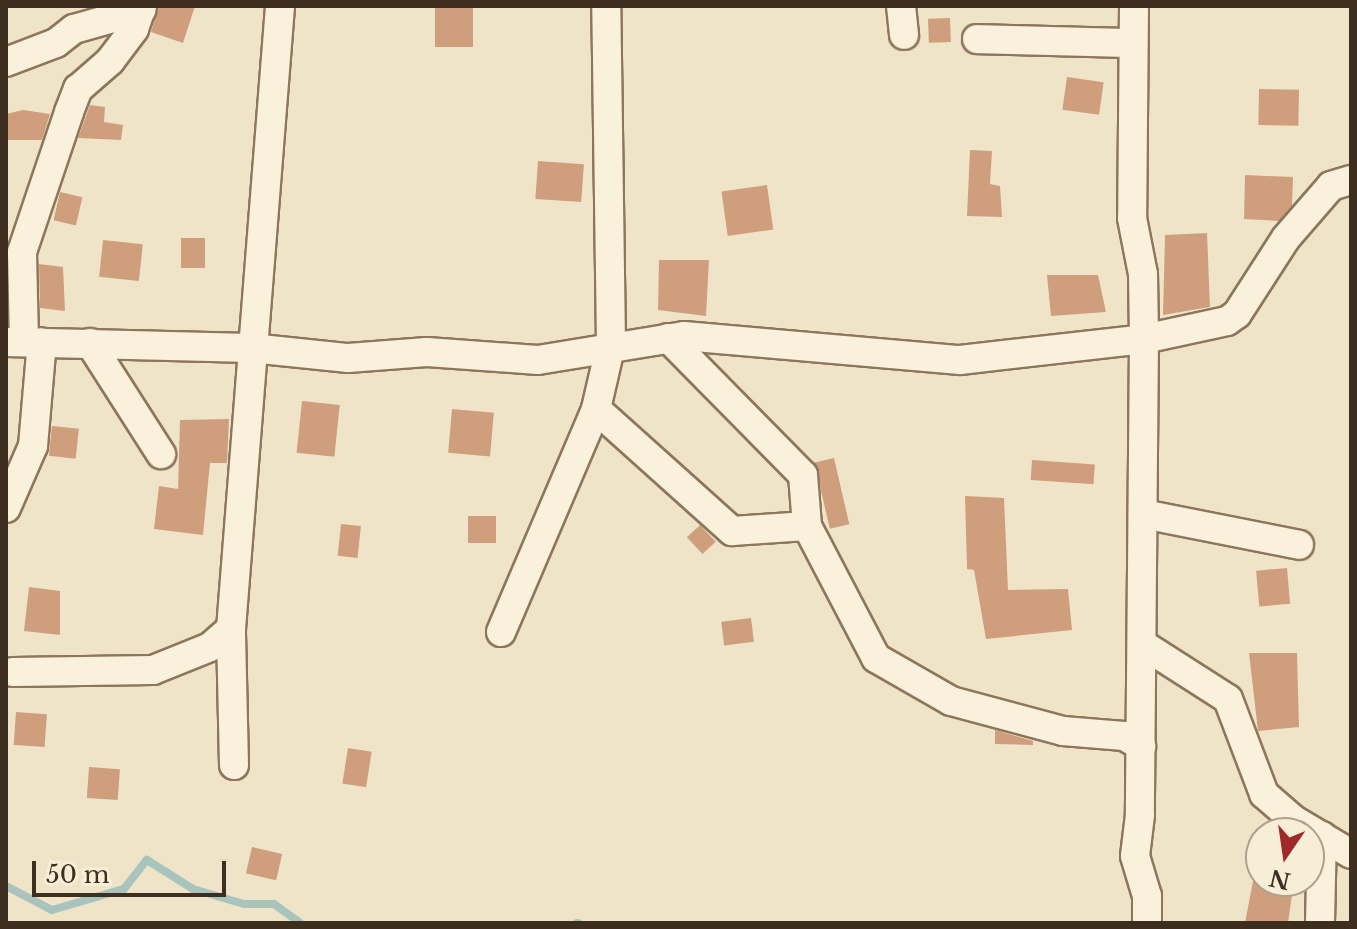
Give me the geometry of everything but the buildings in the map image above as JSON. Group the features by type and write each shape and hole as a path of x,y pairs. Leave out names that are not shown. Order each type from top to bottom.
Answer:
{"street":[{"path":"234,765 231,629 280,6"},
{"path":"501,632 596,409 611,344 606,6"},
{"path":"901,6 904,35"},
{"path":"1134,6 1132,218 1143,274 1144,339 1141,746 1135,856 1147,896 1147,923"},
{"path":"6,62 56,43 74,29 141,8"},
{"path":"6,508 33,446 24,342 22,252 78,89 110,61 141,8"},
{"path":"977,39 1133,43"},
{"path":"24,342 251,348 348,358 427,352 538,360 611,344 668,338 779,342 960,360 1144,339 1227,321 1237,314 1286,238 1331,186 1351,180"},
{"path":"668,338 803,475 807,526 876,658 951,701 1063,731 1124,736 1141,746"},
{"path":"90,343 161,454"},
{"path":"596,409 732,531 807,526"},
{"path":"1143,514 1299,545"},
{"path":"13,672 153,670 210,647 231,629"},
{"path":"1142,644 1228,699 1264,794 1296,817"},
{"path":"1325,838 1351,854"},
{"path":"1320,923 1321,897"}],"waterway":[{"path":"6,886 52,910 124,889 147,860 193,889 244,904 274,904 300,923"}]}
